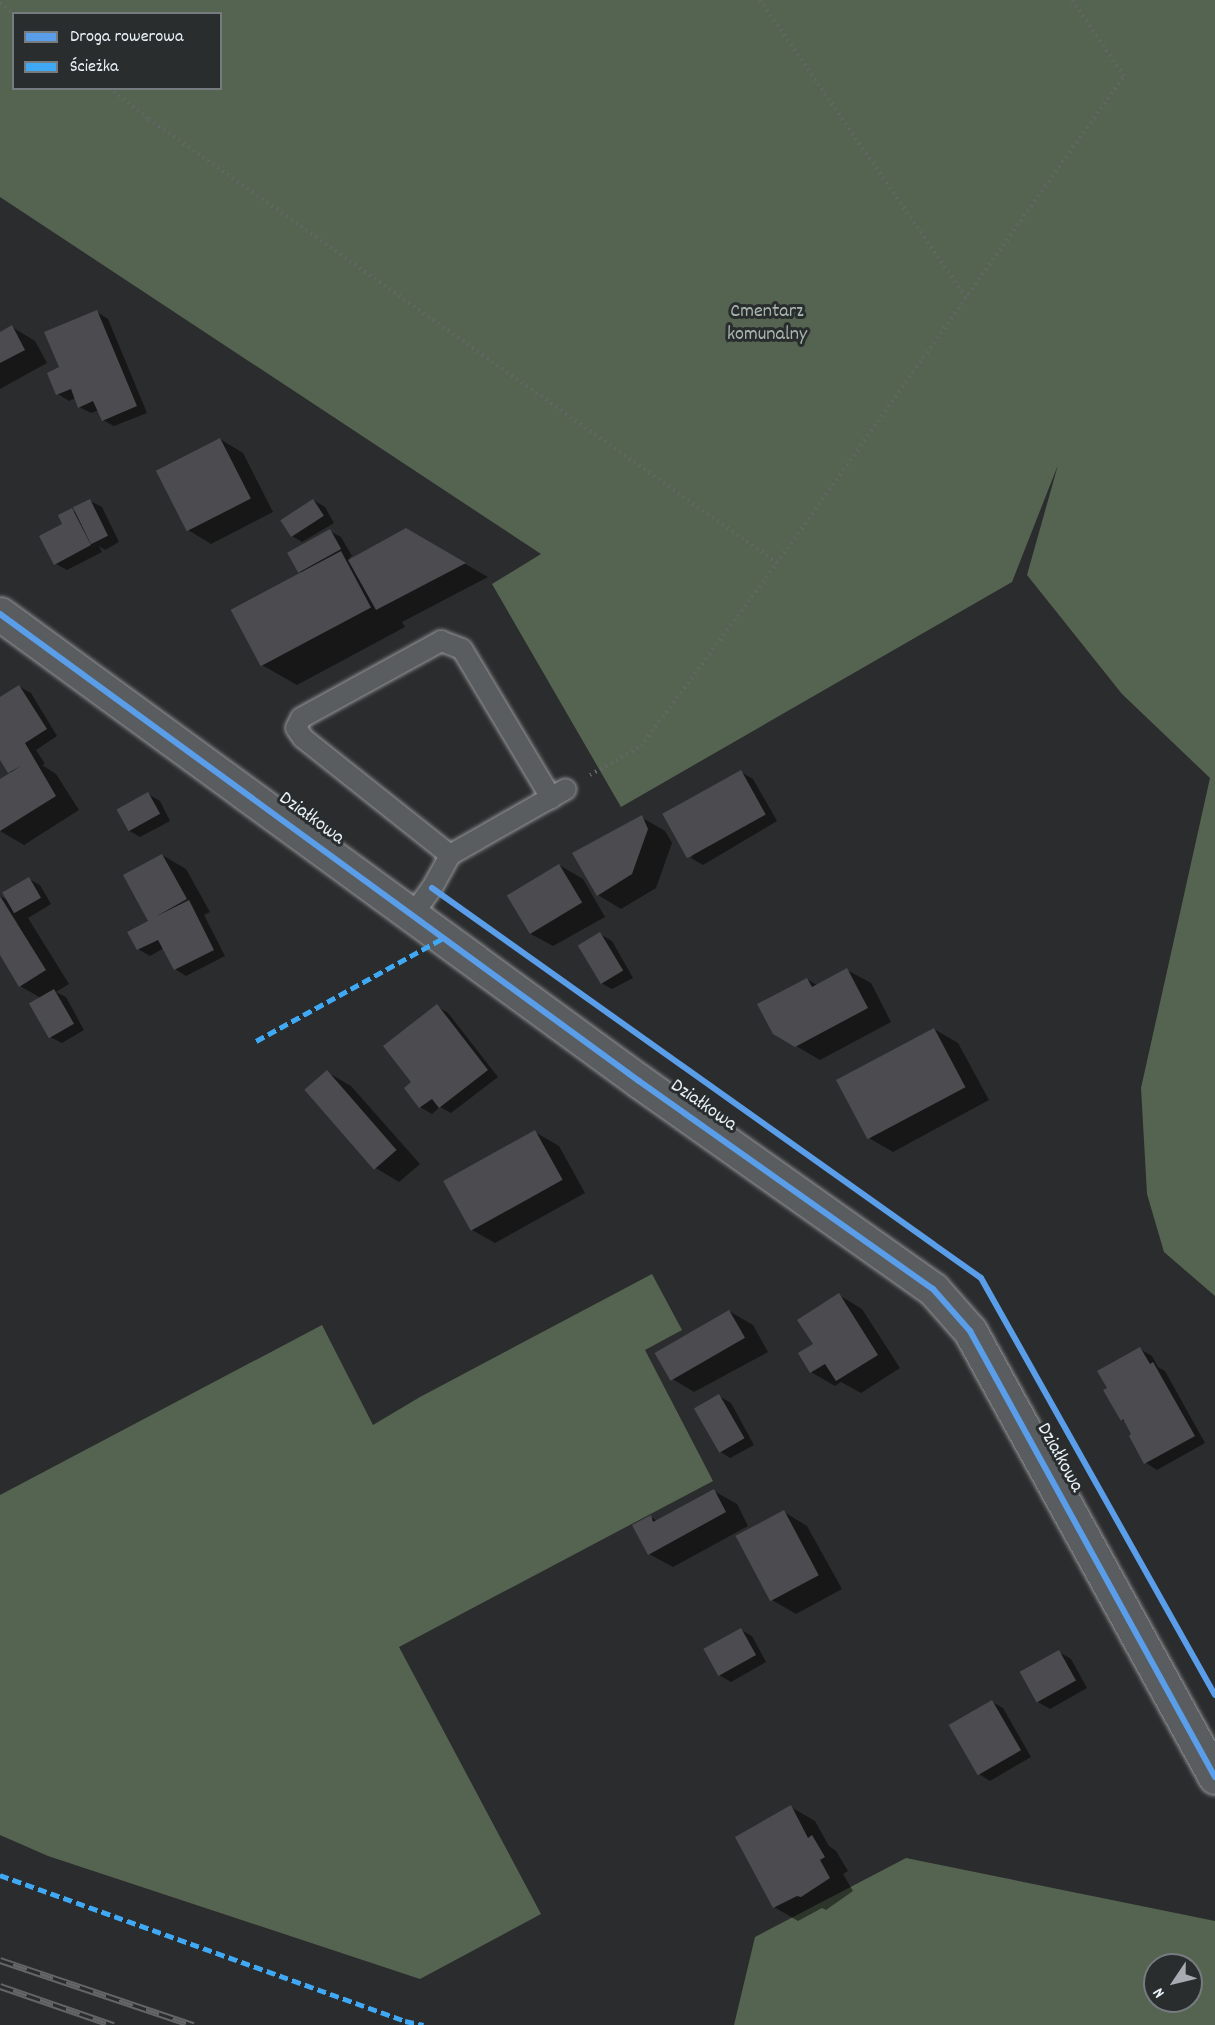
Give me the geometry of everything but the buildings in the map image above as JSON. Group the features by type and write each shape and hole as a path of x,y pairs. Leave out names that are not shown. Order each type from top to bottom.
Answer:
{"street":[{"name":"Działkowa","path":"0,614 639,1081 893,1258 933,1289 970,1331 1215,1777"}],"lane":[{"path":"413,914 432,888 450,855 558,793 462,649 441,642 301,718 296,728 303,738 450,855"}],"path":[{"path":"760,0 967,299"},
{"path":"558,793 641,746 777,563 1125,76 1072,0"},
{"path":"0,3 12,12"},
{"path":"112,90 149,120 777,563"}],"green space":[{"name":"Cmentarz komunalny","path":"0,0 1215,0 1215,1296 1164,1252 1147,1194 1141,1088 1210,778 1122,694 1027,575 1058,465 1012,582 621,807 492,584 541,554 0,197"},
{"path":"652,1274 682,1330 645,1350 713,1481 399,1647 541,1914 420,1979 48,1856 0,1835 0,1495 322,1325 373,1425 420,1397"},
{"path":"906,1858 1215,1921 1215,2025 734,2025 755,1937"}],"railway":[{"path":"0,1960 193,2025"},
{"path":"0,1986 113,2025"}],"marked path":[{"path":"256,1041 445,937"},
{"path":"0,1875 405,2021 424,2025"}],"cycle path":[{"path":"0,614 639,1081 933,1289 970,1331 1215,1777"},
{"path":"432,888 981,1278 1215,1695"}]}
